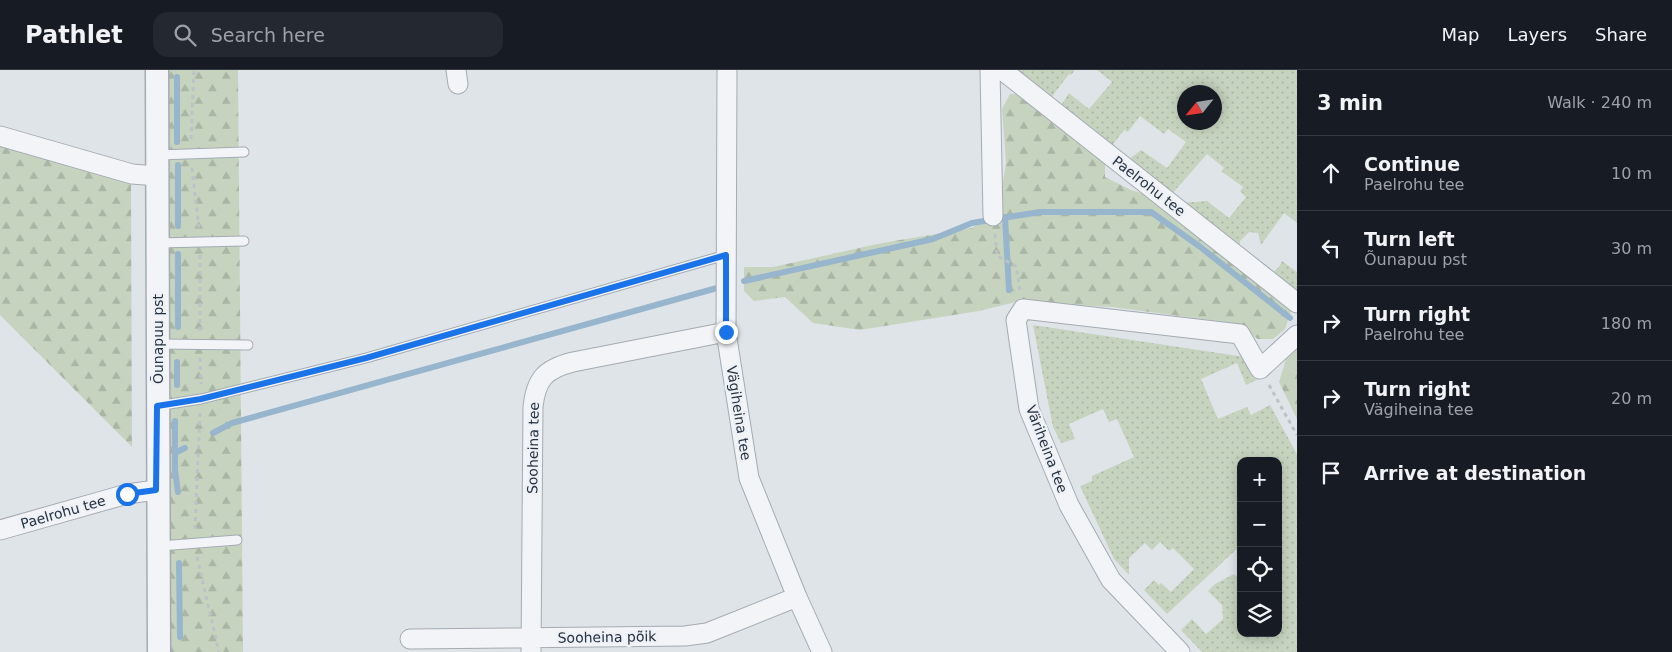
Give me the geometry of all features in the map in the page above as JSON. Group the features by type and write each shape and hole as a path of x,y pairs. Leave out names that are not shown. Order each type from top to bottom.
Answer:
{"street":[{"name":"Õunapuu pst","path":"157,70 158,344 156,490 158,652"},
{"name":"Vägiheina tee","path":"727,70 726,332 749,478 797,597 822,652"},
{"path":"990,70 994,224"},
{"name":"Paelrohu tee","path":"1002,70 1297,303"},
{"path":"0,136 132,174 158,166"},
{"path":"1023,309 1240,334 1260,369 1297,335"},
{"name":"Väriheina tee","path":"1023,309 1016,320 1029,409 1070,505 1111,580 1180,652"},
{"name":"Sooheina tee","path":"531,645 533,407 535,389 542,377 558,366 572,362 726,332"},
{"name":"Paelrohu tee","path":"0,530 127,494 156,490"},
{"name":"Sooheina põik","path":"410,639 531,645 685,636 707,633 797,597"}],"lane":[{"path":"158,166 191,155 244,152"},
{"path":"158,243 244,241"},
{"path":"157,406 201,399 366,358 726,255"},
{"path":"158,344 248,345"},
{"path":"157,546 237,540"}],"path":[{"path":"194,70 191,155 200,241 201,399 194,543 218,652"},
{"path":"994,224 998,256 1016,266 1023,309"},
{"path":"1260,369 1297,435"}],"green space":[{"path":"168,70 238,70 243,652 169,652 170,341"},
{"path":"1013,70 1075,70 1071,75 1069,74 1050,99"},
{"path":"1097,70 1297,70 1297,223 1284,213 1261,245 1258,233 1249,232 1240,241 1240,248 1182,203 1207,201 1229,218 1246,197 1240,191 1243,187 1221,171 1224,168 1207,154 1171,195 1128,160 1141,150 1167,168 1186,142 1168,129 1164,134 1140,116 1128,132 1124,130 1111,147 1060,107 1069,93 1089,109 1112,82"},
{"path":"1010,94 1019,94 1105,160 1105,177 1131,190 1148,195 1280,298 1291,311 1285,329 1273,339 1258,339 1232,323 1112,307 1016,302 979,311 860,330 813,323 785,297 754,301 744,291 744,267 773,267 882,243 972,228 999,207 1006,163 1002,109"},
{"path":"0,144 131,180 132,447 0,315"},
{"path":"1282,261 1297,272 1297,291 1272,273 1279,267"},
{"path":"1033,325 1245,357 1257,380 1246,385 1237,363 1201,379 1218,419 1247,407 1251,415 1270,405 1297,454 1297,652 1202,652 1181,630 1192,619 1206,634 1223,619 1222,605 1208,591 1215,584 1234,574 1237,577 1237,637 1282,637 1282,457 1237,457 1237,549 1167,614 1144,590 1154,580 1159,585 1161,583 1171,592 1194,569 1173,548 1169,551 1160,542 1152,550 1145,543 1129,558 1129,575 1114,559 1080,486 1092,481 1092,476 1134,457 1117,419 1109,422 1103,409 1069,424 1075,439 1061,443 1053,427"},
{"path":"1297,340 1297,374 1284,366 1288,351"},
{"path":"1284,366 1297,374 1297,419 1279,382"}],"waterway":[{"path":"177,77 177,142"},
{"path":"178,165 178,226"},
{"path":"744,281 933,239 972,223 1040,212 1151,212 1199,246 1290,318"},
{"path":"1005,217 1009,290"},
{"path":"178,254 178,327"},
{"path":"213,433 232,423 717,288"},
{"path":"177,362 177,385"},
{"path":"175,421 175,470 178,492"},
{"path":"175,453 185,448"},
{"path":"179,563 180,637"}],"route":[{"path":"127,494 156,490 157,406 201,399 366,358 726,255 726,332"}]}
